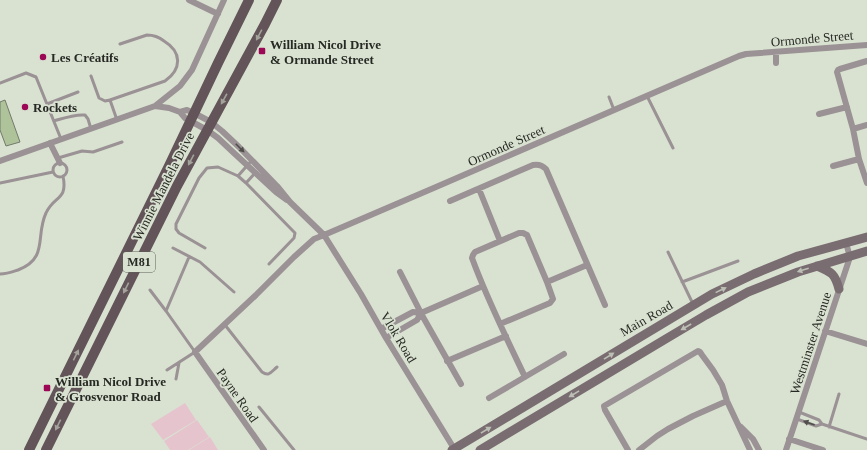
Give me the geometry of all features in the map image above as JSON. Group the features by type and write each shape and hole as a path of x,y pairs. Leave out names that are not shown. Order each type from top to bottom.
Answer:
{"main road":[{"name":"Winnie Mandela Drive","path":"28,449 249,0"},
{"name":"Winnie Mandela Drive","path":"46,450 158,224 209,126 265,24 276,0"},
{"name":"Main Road","path":"454,450 712,294 754,274 798,256 867,237"},
{"path":"480,450 706,315 748,292 798,272 867,252"},
{"path":"817,266 829,270 834,274 839,289"}],"street":[{"path":"190,0 218,14"},
{"path":"0,161 155,106 173,93 187,77 199,56 224,0"},
{"name":"Ormonde Street","path":"195,352 225,325 312,240 738,56 746,54 867,44"},
{"path":"776,52 776,63"},
{"path":"867,61 837,71 853,129 859,158 867,183"},
{"path":"155,106 169,108 180,112 187,110 192,117 228,136 258,171"},
{"path":"819,114 847,107"},
{"path":"853,129 867,125"},
{"path":"50,144 59,161"},
{"path":"833,166 859,158"},
{"path":"450,201 533,165 539,164 544,167 605,305"},
{"name":"Vlok Road","path":"258,171 276,192 290,202 324,235 454,450"},
{"path":"479,189 500,241"},
{"path":"500,324 552,301 553,297 547,282 526,234 523,233 519,233 500,241 476,252 472,256 483,286 500,324 525,377"},
{"path":"846,243 850,257"},
{"name":"Westminster Avenue","path":"786,450 850,257"},
{"path":"547,282 587,265"},
{"path":"400,272 447,361 461,384"},
{"path":"381,329 413,312 421,313 483,286"},
{"path":"386,338 418,320 421,313"},
{"path":"825,331 867,344"},
{"path":"447,361 506,336"},
{"name":"Payne Road","path":"195,352 264,450"},
{"path":"628,450 604,410 604,406 696,352 700,352 722,385 727,401 750,450"},
{"path":"489,398 564,354"},
{"path":"639,450 668,429 727,401"},
{"path":"739,424 753,439 759,450"},
{"path":"789,439 823,450"}],"lane":[{"path":"91,76 99,98 105,101 165,81 176,70 178,64 177,53 168,43 152,34 120,44"},
{"path":"0,83 26,74 36,77 61,139"},
{"path":"47,104 78,92"},
{"path":"647,96 673,148"},
{"path":"609,97 614,110"},
{"path":"110,100 117,120"},
{"path":"54,121 71,116 85,115 91,129"},
{"path":"53,172 54,167 59,161 82,151 93,152 122,142"},
{"path":"53,172 56,176 61,177 66,174 66,167 59,161"},
{"path":"238,176 250,163"},
{"path":"205,248 179,233 176,229 176,224 199,178 207,168 218,167 238,176 295,233 294,238 269,264"},
{"path":"246,183 258,171"},
{"path":"0,183 53,172"},
{"path":"0,274 6,274 29,265 37,255 40,248 45,216 50,207 62,194 65,186 63,176"},
{"path":"173,248 200,262 234,292"},
{"path":"668,252 693,306"},
{"path":"166,311 189,257"},
{"path":"682,282 738,261"},
{"path":"150,290 195,352 167,370"},
{"path":"225,325 262,372 269,374 277,367"},
{"path":"176,379 179,363"},
{"path":"829,427 839,394"},
{"path":"259,407 294,450"},
{"path":"799,412 819,420 822,424 829,427 867,439"},
{"path":"796,419 816,426 822,424"}],"shaded area":[{"path":"185,403 196,420 163,440 151,424"},
{"path":"197,420 209,437 188,450 170,450 164,441"},
{"path":"210,437 218,450 189,450"}],"building":[{"path":"5,100 20,142 6,146 0,130 0,102"}],"place":[{"name":"William Nicol Drive & Ormande Street","path":"262,51"},
{"name":"Les Créatifs","path":"43,57"},
{"name":"Rockets","path":"25,107"},
{"name":"William Nicol Drive & Grosvenor Road","path":"47,388"}]}
